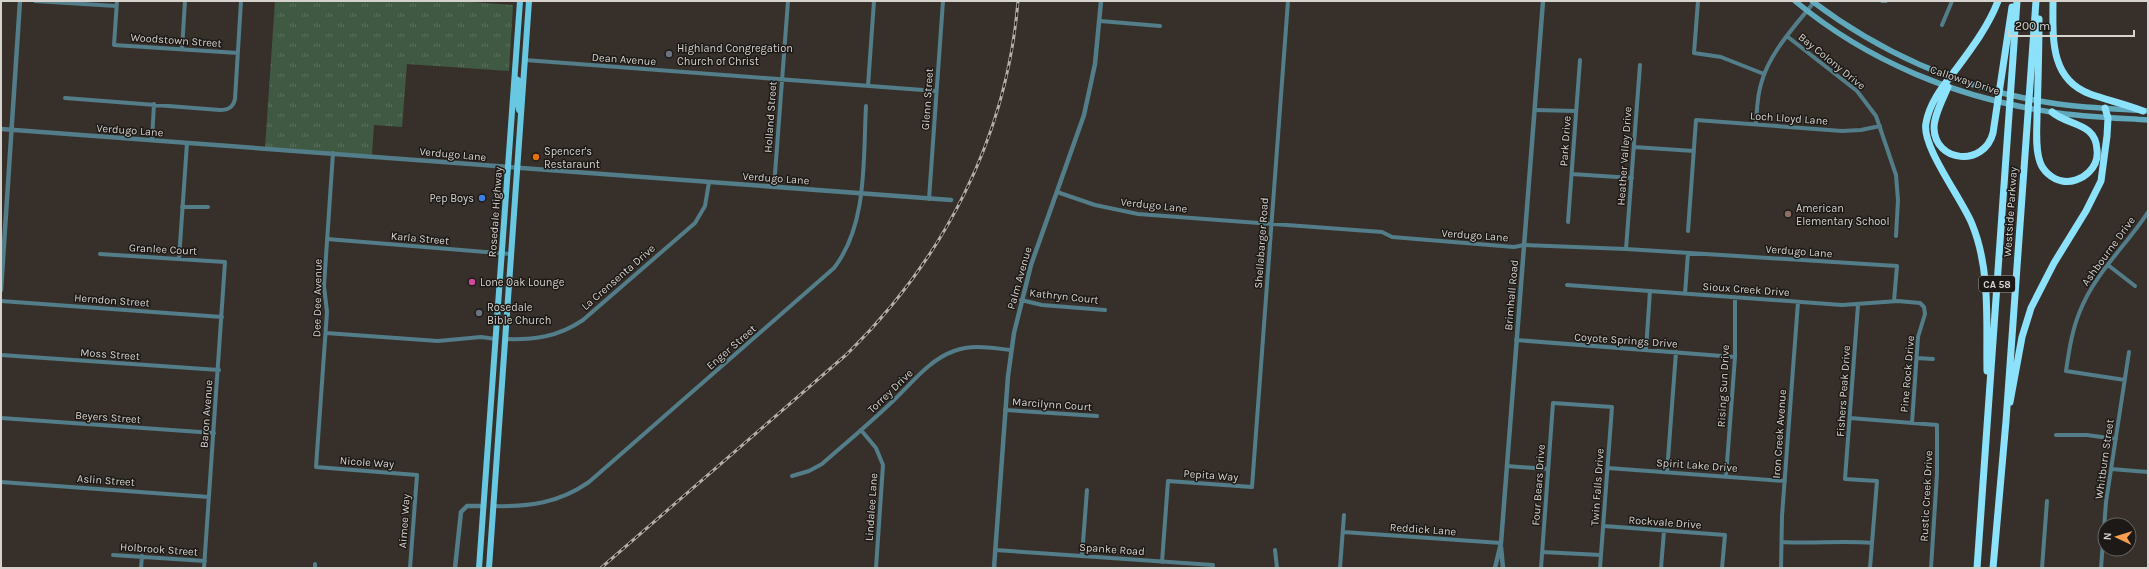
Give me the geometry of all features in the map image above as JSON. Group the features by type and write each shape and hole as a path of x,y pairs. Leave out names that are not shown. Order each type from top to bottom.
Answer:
{"highway":[{"path":"1988,413 1985,282 1981,252 1967,212 1930,148 1926,135 1926,120 1949,77 1987,24 1998,1"},
{"path":"1945,86 1934,122 1936,138 1942,148 1952,154 1964,157 1976,155 1986,148 1993,133 2013,1"},
{"name":"Westside Parkway","path":"1977,568 2017,1"},
{"name":"Westside Parkway","path":"1993,568 2006,422 2036,1"},
{"path":"2039,1 2037,126 2039,161 2047,174 2056,179 2065,182 2080,179 2089,172 2096,160 2097,150 2095,139 2086,127 2060,119 2052,112"},
{"path":"2053,1 2054,53 2058,64 2067,79 2083,92 2145,111"},
{"path":"2006,422 2022,337 2030,308 2054,263 2089,207 2100,180 2105,161 2108,118 2106,108"}],"main road":[{"path":"522,1 520,53 522,59 525,60"},
{"name":"Rosedale Highway","path":"479,568 500,297 508,168 522,1"},
{"name":"Rosedale Highway","path":"489,568 529,1"},
{"name":"Calloway Drive","path":"1795,1 1846,38 1871,52 1945,86 1976,97 2052,112 2108,118 2148,120"},
{"name":"Calloway Drive","path":"1814,2 1878,45 1949,77 1992,91 2047,102 2145,111"},
{"path":"515,78 519,81 518,104 521,116"},
{"path":"500,297 500,333 505,338"},
{"path":"496,339 500,348 498,385 500,404"},
{"path":"488,447 491,457 488,499 489,504 493,506"},
{"path":"484,506 486,507 489,515 485,568"}],"street":[{"path":"1,290 20,1"},
{"path":"35,1 116,6 117,1"},
{"path":"182,49 185,1"},
{"path":"65,98 220,110 229,109 232,107 235,99 241,1"},
{"name":"Holland Street","path":"774,187 788,1"},
{"path":"868,86 874,1"},
{"name":"Glenn Street","path":"929,199 943,1"},
{"name":"Palm Avenue","path":"994,568 1005,410 1011,350 1021,300 1031,265 1079,132 1088,98 1095,64 1101,1"},
{"name":"Shellabarger Road","path":"1252,487 1288,1"},
{"name":"Brimhall Road","path":"1495,568 1501,543 1543,1"},
{"path":"1698,1 1694,53 1721,57 1764,74"},
{"path":"1942,25 1952,1"},
{"path":"1756,124 1758,93 1764,74 1770,62 1814,2"},
{"name":"Woodstown Street","path":"116,6 114,45 238,53"},
{"path":"1100,21 1160,26"},
{"name":"Bay Colony Drive","path":"1788,37 1857,91 1870,107 1880,126 1897,181 1896,236"},
{"name":"Dean Avenue","path":"525,60 936,91"},
{"name":"Park Drive","path":"1568,222 1580,60"},
{"name":"Heather Valley Drive","path":"1626,249 1640,65"},
{"path":"152,140 154,104"},
{"name":"Enger Street","path":"493,506 523,507 540,504 565,496 589,482 830,272 840,261 857,223 866,106"},
{"path":"1535,110 1576,111"},
{"name":"Loch Lloyd Lane","path":"1694,151 1696,120 1851,131 1880,126"},
{"name":"Verdugo Lane","path":"1,130 333,153 508,168 951,200"},
{"path":"179,259 187,143"},
{"path":"1634,147 1694,151 1688,231"},
{"name":"Dee Dee Avenue","path":"316,467 326,333 327,312 324,286 333,153"},
{"path":"1572,174 1632,178"},
{"name":"La Crensenta Drive","path":"505,338 530,339 549,337 566,330 583,320 695,223 706,206 709,182"},
{"name":"Verdugo Lane","path":"1057,192 1095,205 1122,212 1382,232 1392,237 1514,247 1524,245 1626,249 1896,266 1894,301"},
{"path":"182,207 208,208"},
{"name":"Ashbourne Drive","path":"2125,380 2066,371 2072,337 2079,312 2089,292 2148,212"},
{"name":"Karla Street","path":"327,239 511,254"},
{"path":"1685,294 1688,253"},
{"name":"Granlee Court","path":"100,254 225,262"},
{"name":"Baron Avenue","path":"204,568 219,370 225,262"},
{"path":"2108,265 2135,286"},
{"name":"Sioux Creek Drive","path":"1567,285 1798,302 1858,305 1894,301 1917,302 1922,305"},
{"path":"1646,350 1650,291"},
{"name":"Rising Sun Drive","path":"1726,476 1735,357 1735,297"},
{"name":"Kathryn Court","path":"1021,300 1042,305 1105,310"},
{"name":"Herndon Street","path":"1,301 222,317"},
{"name":"Iron Creek Avenue","path":"1782,568 1785,481 1798,302"},
{"name":"Fishers Peak Drive","path":"1858,305 1845,479 1877,481 1872,543"},
{"name":"Pine Rock Drive","path":"1912,423 1918,338 1925,314 1922,305"},
{"path":"326,333 438,341 481,337 496,339"},
{"name":"Coyote Springs Drive","path":"1516,340 1735,357"},
{"name":"Torrey Drive","path":"792,476 816,467 861,430 924,370 945,355 961,349 978,346 1011,350"},
{"path":"1667,472 1676,352"},
{"name":"Whitburn Street","path":"2101,568 2111,469 2129,352"},
{"name":"Moss Street","path":"1,355 219,370"},
{"path":"1916,358 1933,359"},
{"name":"Four Bears Drive","path":"1541,568 1553,402 1612,407"},
{"name":"Twin Falls Drive","path":"1600,568 1612,407"},
{"name":"Marcilynn Court","path":"1005,410 1097,416"},
{"name":"Beyers Street","path":"1,418 214,433"},
{"path":"1850,418 1912,423"},
{"name":"Rustic Creek Drive","path":"1912,423 1937,425 1937,474 1931,568"},
{"name":"Lindalee Lane","path":"861,430 876,448 883,465 876,568"},
{"path":"2056,435 2087,434 2116,439"},
{"path":"1507,466 1548,469"},
{"name":"Nicole Way","path":"316,467 417,475"},
{"name":"Spirit Lake Drive","path":"1608,468 1785,481"},
{"path":"2111,469 2148,472"},
{"name":"Aimee Way","path":"410,568 417,475"},
{"name":"Pepita Way","path":"1162,562 1168,481 1252,487"},
{"name":"Aslin Street","path":"1,482 209,497"},
{"path":"1082,556 1087,490"},
{"path":"2042,568 2047,501"},
{"path":"455,568 461,512 467,506 484,506"},
{"path":"1340,568 1344,515"},
{"name":"Rockvale Drive","path":"1604,526 1725,535 1722,568"},
{"path":"1661,568 1664,531"},
{"name":"Reddick Lane","path":"1343,532 1501,543"},
{"path":"1783,542 1813,544 1848,541 1872,543 1870,568"},
{"name":"Brimhall Road","path":"1501,543 1504,568"},
{"name":"Spanke Road","path":"995,550 1212,567"},
{"path":"1275,550 1277,568"},
{"path":"1542,552 1601,555"},
{"name":"Holbrook Street","path":"113,555 205,561"},
{"path":"141,568 142,556"}],"green space":[{"path":"275,1 457,1 513,5 509,71 407,64 402,127 374,125 372,155 265,148"}],"railway":[{"path":"601,568 847,354 882,317 913,278 941,236 965,193 985,147 1000,100 1011,51 1018,1"}],"place":[{"name":"Highland Congregation Church of Christ","path":"669,54"},
{"name":"Spencer's Restaraunt","path":"536,157"},
{"name":"Pep Boys","path":"482,198"},
{"name":"American Elementary School","path":"1788,214"},
{"name":"Lone Oak Lounge","path":"472,282"},
{"name":"Rosedale Bible Church","path":"479,313"}]}
